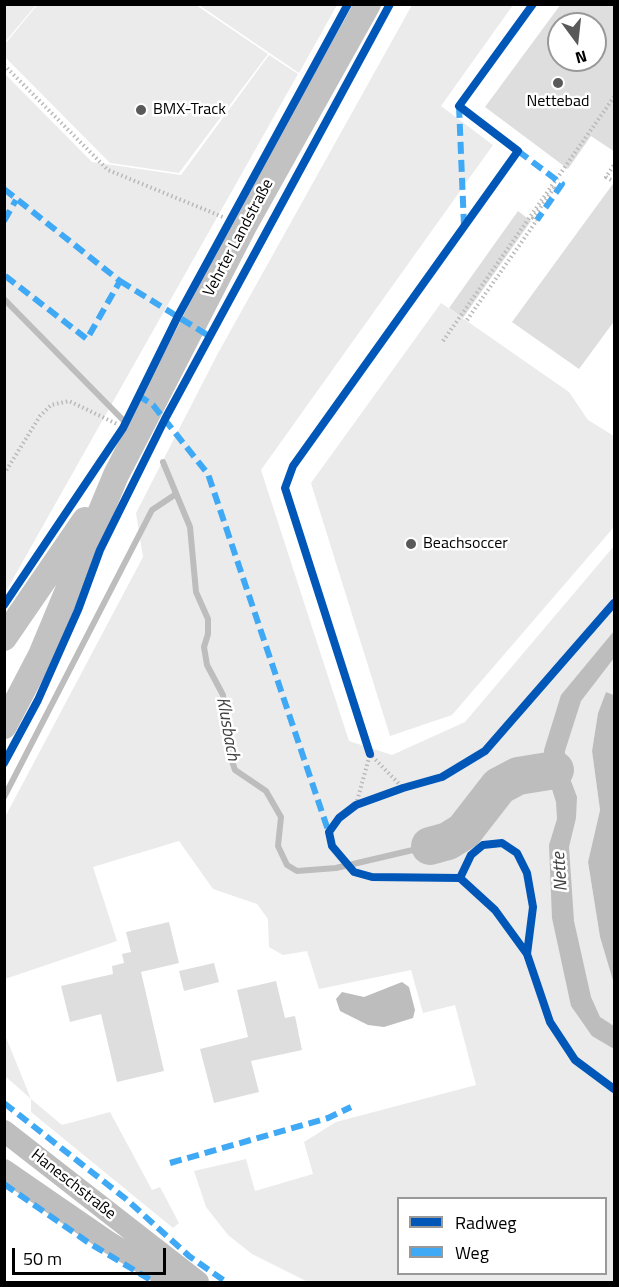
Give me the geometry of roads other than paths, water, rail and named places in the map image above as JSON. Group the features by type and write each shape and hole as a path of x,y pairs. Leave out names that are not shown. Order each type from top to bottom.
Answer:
{"main road":[{"name":"Vehrter Landstraße","path":"4,726 41,655 116,475 244,226 368,4"},
{"name":"Vehrter Landstraße","path":"4,638 116,475"}],"street":[{"name":"Haneschstraße","path":"4,1131 198,1282"},
{"name":"Haneschstraße","path":"4,1170 100,1237 174,1282"}],"water":[{"name":"Nette","path":"614,631 614,658 581,701 565,751 565,765 577,797 576,818 569,847 574,921 591,997 600,1017 614,1026 614,1049 592,1036 571,1006 552,918 549,845 557,819 556,802 545,767 544,750 561,695"},
{"path":"606,692 614,695 614,984 600,937 588,862 600,810 592,751 598,713"},
{"path":"402,982 409,987 415,1010 413,1018 384,1027 368,1025 340,1011 336,999 342,992 364,997"}],"waterway":[{"name":"Klusbach","path":"4,299 123,420"},
{"name":"Klusbach","path":"163,462 190,527 196,592 208,619 208,634 204,647 207,665 223,695 228,749 235,770 266,791 281,817 278,846 287,865 297,871 336,868 430,846"},
{"path":"4,797 152,510 176,494"},
{"name":"Klusbach","path":"430,846 448,841 464,831 499,786 518,776 555,770"}],"place":[{"name":"Nettebad","path":"558,83"},
{"name":"BMX-Track","path":"141,110"},
{"name":"Beachsoccer","path":"411,544"}]}
